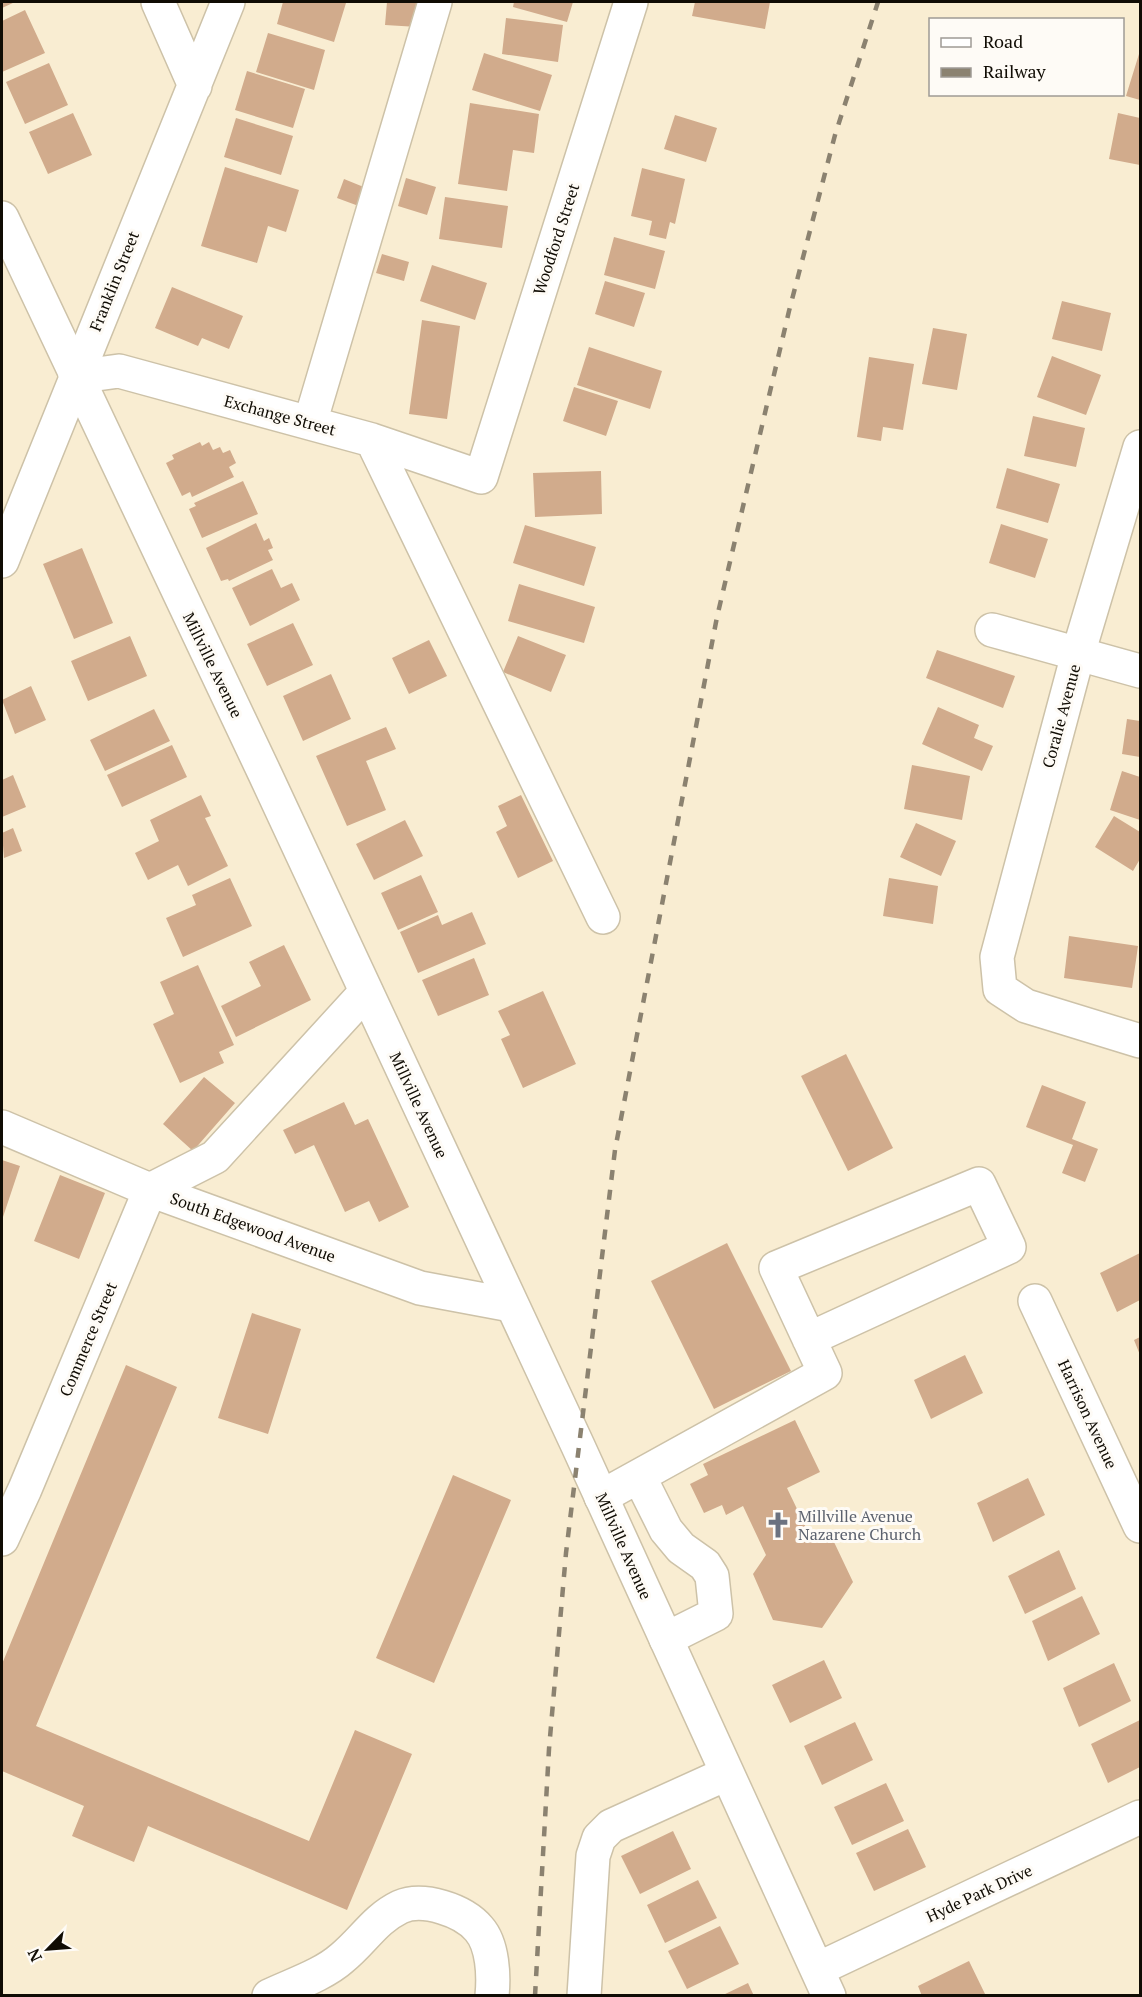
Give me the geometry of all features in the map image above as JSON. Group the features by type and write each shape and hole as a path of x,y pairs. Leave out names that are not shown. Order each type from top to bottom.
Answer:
{"street":[{"path":"158,2 195,86"},
{"name":"Franklin Street","path":"2,561 228,2"},
{"path":"310,423 435,2"},
{"name":"Woodford Street","path":"481,477 632,2"},
{"name":"Millville Avenue","path":"2,218 366,992 823,1982"},
{"name":"Exchange Street","path":"75,377 119,371 372,440 481,477"},
{"path":"372,440 603,917"},
{"name":"Coralie Avenue","path":"1140,447 1078,654 998,957 1000,989 1026,1006 1140,1041"},
{"path":"992,630 1140,671"},
{"path":"150,1190 215,1157 366,992"},
{"name":"South Edgewood Avenue","path":"2,1127 150,1190 420,1288 511,1305"},
{"path":"601,1497 640,1478 825,1373 809,1339 776,1268 978,1184 1009,1247 809,1339"},
{"name":"Commerce Street","path":"2,1539 150,1190"},
{"name":"Harrison Avenue","path":"1035,1301 1140,1526"},
{"path":"640,1478 666,1530 681,1548 705,1565 712,1576 716,1614 666,1639"},
{"path":"584,1995 592,1856 599,1838 611,1826 726,1774"},
{"name":"Hyde Park Drive","path":"823,1982 1140,1817"},
{"path":"269,1995 341,1959 382,1916 403,1906 436,1905 462,1917 480,1930 490,1954 492,1995"}],"building":[{"path":"2,2 15,2 2,8"},
{"path":"283,2 346,3 334,42 277,24"},
{"path":"387,2 419,2 418,27 385,25"},
{"path":"514,2 573,2 567,22 513,7"},
{"path":"695,2 770,2 765,29 692,16"},
{"path":"25,10 45,53 2,72 2,21"},
{"path":"506,18 563,25 558,62 502,54"},
{"path":"268,33 325,50 314,90 256,72"},
{"path":"484,53 552,75 540,111 472,90"},
{"path":"1140,55 1140,100 1126,96"},
{"path":"49,63 68,105 25,124 6,82"},
{"path":"247,71 305,89 293,128 235,110"},
{"path":"470,103 539,114 534,153 513,150 507,191 458,184"},
{"path":"73,113 92,155 48,174 29,132"},
{"path":"1118,113 1140,118 1140,165 1109,159"},
{"path":"675,115 717,128 706,162 664,149"},
{"path":"236,118 293,136 281,175 224,157"},
{"path":"225,167 299,190 286,232 268,226 257,263 201,246"},
{"path":"642,168 685,179 675,224 670,222 666,239 649,235 652,221 631,216"},
{"path":"406,178 436,187 427,215 398,206"},
{"path":"344,179 371,190 364,208 337,198"},
{"path":"445,197 508,206 502,248 439,239"},
{"path":"614,237 665,251 655,289 604,275"},
{"path":"382,254 409,262 404,281 376,273"},
{"path":"432,265 487,283 475,320 420,301"},
{"path":"605,281 645,293 634,327 595,314"},
{"path":"172,287 243,316 229,349 202,338 198,346 155,328"},
{"path":"1062,301 1111,313 1102,351 1052,339"},
{"path":"422,320 460,326 447,419 409,414"},
{"path":"933,328 967,334 957,390 922,384"},
{"path":"589,347 662,371 650,409 577,385"},
{"path":"1052,356 1101,375 1086,415 1037,397"},
{"path":"869,357 914,364 903,430 883,427 881,441 857,437"},
{"path":"574,387 618,401 606,436 563,421"},
{"path":"1033,416 1085,428 1076,467 1024,456"},
{"path":"200,442 202,446 209,442 213,450 220,447 223,453 230,450 236,463 229,467 234,477 192,497 190,492 182,496 166,463 174,459 172,455"},
{"path":"1007,468 1060,484 1048,523 996,508"},
{"path":"601,471 602,514 535,517 533,473"},
{"path":"243,481 258,514 202,538 189,509 196,506 194,503"},
{"path":"256,523 264,541 269,538 273,548 268,550 273,560 229,581 228,579 221,581 206,548"},
{"path":"1001,524 1048,539 1035,578 989,563"},
{"path":"525,525 596,547 584,586 513,563"},
{"path":"82,548 113,623 74,639 43,564"},
{"path":"272,569 281,588 292,583 300,600 250,626 232,588"},
{"path":"519,584 595,607 584,643 508,621"},
{"path":"293,623 313,665 267,686 247,644"},
{"path":"130,636 147,676 88,701 71,661"},
{"path":"518,636 566,655 551,692 503,672"},
{"path":"429,640 447,676 409,694 392,658"},
{"path":"937,650 1015,676 1003,708 926,678"},
{"path":"331,674 351,719 303,741 283,696"},
{"path":"31,686 46,720 15,734 2,700"},
{"path":"938,707 979,725 974,738 993,746 982,771 922,744"},
{"path":"154,709 170,741 105,771 90,740"},
{"path":"1127,719 1140,721 1140,757 1122,754"},
{"path":"386,727 396,749 366,761 386,810 347,826 316,756"},
{"path":"172,745 187,777 122,807 107,775"},
{"path":"912,765 970,776 962,820 904,809"},
{"path":"1122,771 1140,777 1140,820 1110,810"},
{"path":"13,775 26,807 2,817 2,780"},
{"path":"201,795 211,816 205,818 228,866 188,886 178,865 148,880 135,853 159,841 150,820"},
{"path":"521,795 553,861 518,878 496,832 507,826 498,806"},
{"path":"1114,816 1140,832 1140,859 1133,871 1095,847"},
{"path":"405,820 423,856 374,880 356,844"},
{"path":"916,823 956,841 941,876 900,857"},
{"path":"13,828 22,851 4,858 2,833"},
{"path":"421,875 438,912 398,930 381,893"},
{"path":"230,878 252,926 183,957 166,918 196,905 192,895"},
{"path":"889,878 938,886 933,924 883,916"},
{"path":"472,912 486,944 418,973 400,932 438,915 442,925"},
{"path":"1069,936 1138,946 1132,988 1064,978"},
{"path":"284,945 311,1000 236,1037 221,1006 261,986 249,962"},
{"path":"474,958 489,995 438,1016 422,980"},
{"path":"198,965 234,1045 219,1052 224,1063 180,1083 153,1024 174,1014 160,982"},
{"path":"543,991 576,1064 523,1088 501,1039 510,1035 498,1011"},
{"path":"846,1054 893,1148 848,1171 801,1076"},
{"path":"204,1077 235,1103 193,1151 163,1124"},
{"path":"1042,1085 1086,1102 1072,1139 1098,1149 1085,1182 1062,1173 1073,1145 1026,1127"},
{"path":"344,1102 355,1125 368,1119 409,1207 379,1222 369,1201 345,1212 314,1145 295,1154 283,1130"},
{"path":"2,1160 20,1166 2,1220"},
{"path":"60,1175 105,1193 79,1259 34,1241"},
{"path":"727,1243 791,1371 714,1409 651,1281"},
{"path":"1140,1253 1140,1300 1117,1312 1100,1273"},
{"path":"252,1313 301,1329 268,1434 218,1418"},
{"path":"1140,1337 1140,1355 1134,1340"},
{"path":"965,1355 983,1393 931,1419 914,1380"},
{"path":"126,1365 177,1387 36,1726 309,1841 355,1730 412,1754 347,1910 148,1826 134,1862 72,1836 84,1806 2,1771 2,1664"},
{"name":"Millville Avenue Nazarene Church","path":"795,1420 820,1472 787,1488 810,1536 834,1542 853,1582 822,1628 773,1620 753,1574 766,1555 743,1506 726,1515 722,1505 704,1513 690,1484 708,1475 703,1464"},
{"path":"453,1475 511,1500 434,1683 376,1658"},
{"path":"1028,1478 1045,1515 993,1542 977,1503"},
{"path":"1059,1550 1076,1589 1025,1614 1008,1576"},
{"path":"1082,1596 1100,1634 1048,1661 1032,1621"},
{"path":"824,1660 842,1698 790,1723 772,1685"},
{"path":"1114,1663 1131,1701 1079,1727 1063,1688"},
{"path":"1140,1720 1140,1767 1108,1783 1091,1744"},
{"path":"855,1722 873,1760 822,1785 804,1746"},
{"path":"886,1783 904,1821 852,1845 834,1807"},
{"path":"908,1829 926,1867 874,1891 856,1853"},
{"path":"673,1831 691,1869 640,1894 621,1856"},
{"path":"698,1880 717,1918 665,1943 647,1905"},
{"path":"720,1926 739,1964 687,1989 668,1951"},
{"path":"969,1961 986,1996 922,1996 918,1986"},
{"path":"748,1983 754,1996 721,1996"}],"railway":[{"path":"535,1996 549,1749 566,1553 615,1150 717,617 789,311 835,135 878,2"}],"place":[{"name":"Millville Avenue Nazarene Church","path":"778,1525"}]}
